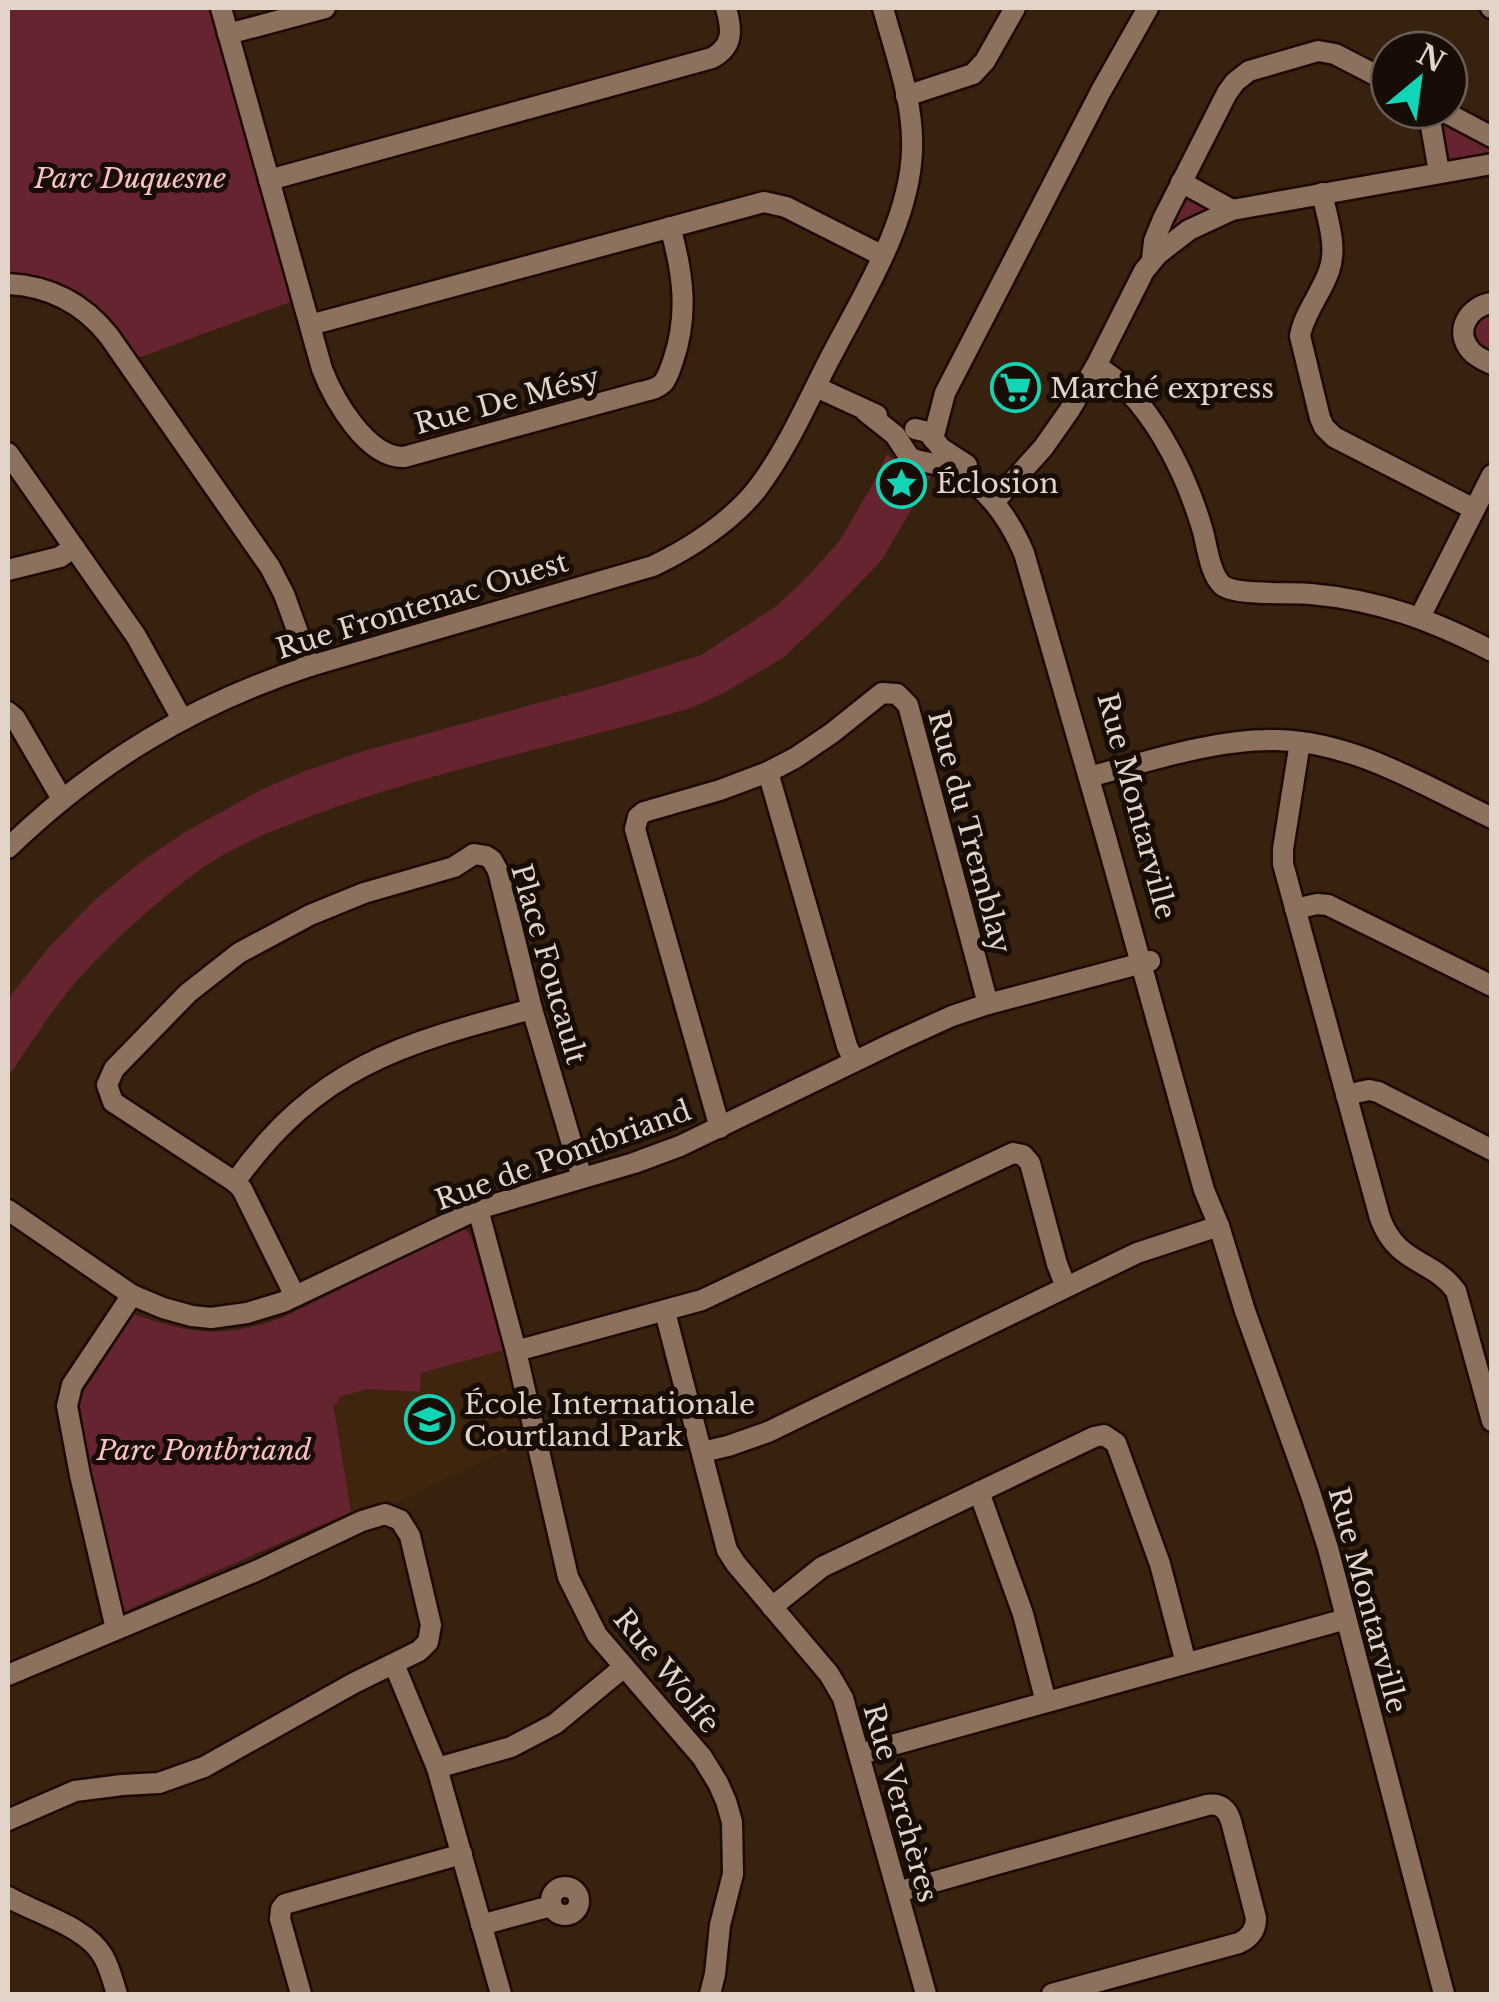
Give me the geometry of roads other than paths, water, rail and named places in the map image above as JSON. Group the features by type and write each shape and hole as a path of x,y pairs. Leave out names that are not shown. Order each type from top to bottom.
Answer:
{"street":[{"name":"Rue De Mésy","path":"222,8 326,379 342,407 377,450 404,457 662,384 677,349 684,299 670,227"},
{"path":"228,34 325,8"},
{"path":"269,180 712,58 724,51 730,40 726,8"},
{"name":"Rue Frontenac Ouest","path":"8,848 62,799 116,758 182,719 268,680 310,666 653,566 676,555 739,509 776,462 883,256 896,222 910,170 912,128 883,8"},
{"path":"906,96 973,74 985,62 1015,8"},
{"path":"919,441 1143,13"},
{"path":"1152,260 1154,241 1235,82 1249,72 1306,53 1324,52 1369,72"},
{"path":"1469,125 1492,137"},
{"path":"1432,130 1439,172"},
{"path":"998,498 1053,436 1096,366 1138,280 1152,260 1189,230 1232,210 1492,164"},
{"path":"1182,182 1232,210"},
{"path":"1322,193 1332,260 1302,327 1300,341 1324,427 1334,437 1474,509"},
{"path":"310,325 759,203 774,203 883,256"},
{"path":"8,284 56,294 99,323 270,566 310,666"},
{"path":"1492,303 1471,312 1463,332 1469,349 1492,364"},
{"path":"1096,366 1124,388 1168,447 1191,495 1222,585 1238,592 1346,598 1420,617 1492,650"},
{"name":"Rue Montarville","path":"816,387 866,412 895,435 919,441 952,470 998,498 1024,553 1094,776 1245,1311 1316,1508 1444,1994"},
{"path":"8,453 146,652 182,719"},
{"path":"1420,617 1492,474"},
{"path":"8,570 60,557 74,548"},
{"name":"Rue du Tremblay","path":"720,1128 635,825 644,812 768,772 832,734 878,696 890,692 904,698 908,705 988,1004"},
{"path":"8,712 62,799"},
{"path":"1094,776 1228,744 1300,742 1382,765 1488,809"},
{"path":"1300,742 1283,854 1383,1228 1405,1254 1450,1283 1460,1300 1492,1421"},
{"path":"768,772 854,1061"},
{"name":"Place Foucault","path":"295,1296 247,1198 235,1182 117,1106 107,1085 110,1074 188,992 239,953 310,915 364,892 454,867 469,856 480,854 496,865 532,1009 582,1178"},
{"path":"1295,910 1328,905 1492,986"},
{"name":"Rue de Pontbriand","path":"11,1220 132,1295 162,1308 211,1318 246,1313 295,1296 478,1209 656,1156 924,1028 988,1004 1146,962"},
{"path":"235,1182 291,1116 342,1076 384,1054 434,1036 532,1009"},
{"path":"1346,1095 1378,1092 1492,1150"},
{"path":"516,1351 702,1300 1013,1153 1030,1162 1066,1287"},
{"name":"Rue Wolfe","path":"478,1209 516,1351 568,1576 597,1635 702,1757 718,1783 732,1822 732,1874 710,1994"},
{"path":"702,1452 768,1432 1152,1247 1220,1226"},
{"path":"116,1629 67,1401 72,1386 132,1295"},
{"name":"Rue Verchères","path":"665,1312 727,1550 843,1698 926,1994"},
{"path":"772,1607 822,1567 1094,1437 1104,1436 1114,1440 1160,1564 1186,1663"},
{"path":"979,1492 1023,1614 1046,1702"},
{"path":"8,1675 385,1514 400,1520 410,1536 431,1629 422,1648 204,1768 159,1783 75,1791 8,1820"},
{"path":"860,1754 1346,1619"},
{"path":"394,1664 437,1768 501,1994"},
{"path":"437,1768 511,1747 555,1724 624,1667"},
{"path":"898,1892 1207,1805 1224,1809 1255,1914 1250,1936 1239,1943 1052,1994"},
{"path":"301,1994 280,1919 284,1904 462,1854"},
{"path":"8,1897 91,1940 102,1954 117,1994"},
{"path":"481,1925 551,1906"}],"place":[{"name":"Marché express","path":"1015,388"},
{"name":"Éclosion","path":"901,483"},
{"name":"École Internationale Courtland Park","path":"429,1420"}],"park label":[{"name":"Parc Duquesne","path":"130,178"},
{"name":"Parc Pontbriand","path":"204,1450"}]}
